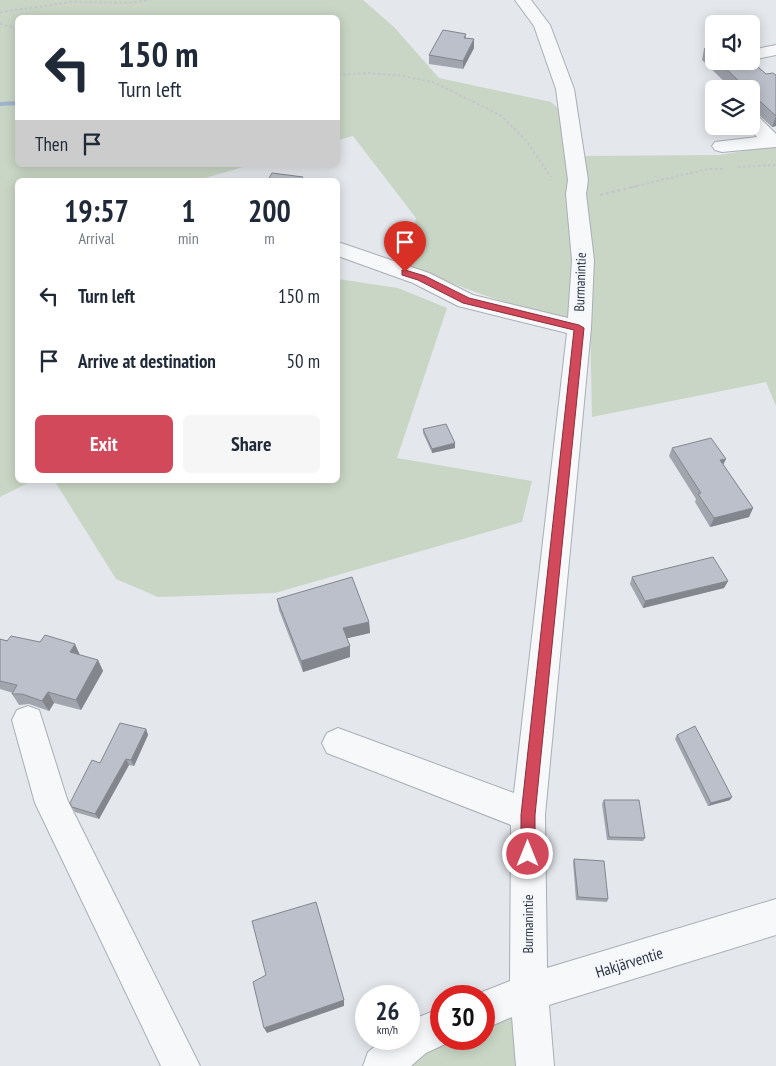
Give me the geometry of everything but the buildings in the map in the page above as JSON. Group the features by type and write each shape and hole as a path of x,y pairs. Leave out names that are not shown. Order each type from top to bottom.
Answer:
{"street":[{"name":"Burmanintie","path":"523,0 542,25 565,89 578,180 576,194 583,260 579,328 528,815 529,992 535,1066"},
{"path":"760,53 776,50"},
{"path":"760,128 774,141"},
{"path":"722,146 774,141"},
{"path":"340,250 422,278 466,301 579,328"},
{"path":"28,720 52,803 181,1066"},
{"path":"338,743 528,815"},
{"name":"Hakjärventie","path":"495,1006 529,992 776,917"},
{"path":"382,1066 412,1039 430,1032"}],"path":[{"path":"0,12 72,2 132,3 148,0"},
{"path":"0,24 15,27"},
{"path":"340,75 368,73 403,76 433,82 500,115 525,139 552,179 576,194 602,195 708,169 726,168"},
{"path":"735,168 776,165"}],"green space":[{"path":"0,0 363,0 394,27 439,78 551,102 579,128 584,156 720,155 776,145 776,406 766,382 592,417 590,322 542,313 496,299 405,264 416,218 353,136 340,139 340,15 15,15 15,167 243,167 205,178 15,178 15,483 28,483 0,497"},
{"path":"340,279 398,288 447,308 397,458 532,481 522,522 275,593 158,597 116,579 56,483 340,483"},
{"path":"515,1015 518,1066 410,1066 419,1056 433,1050 495,1050 495,1024"}],"waterway":[{"path":"0,104 15,103"}],"route":[{"path":"405,272 422,278 466,301 579,328 528,815 528,854"}]}
